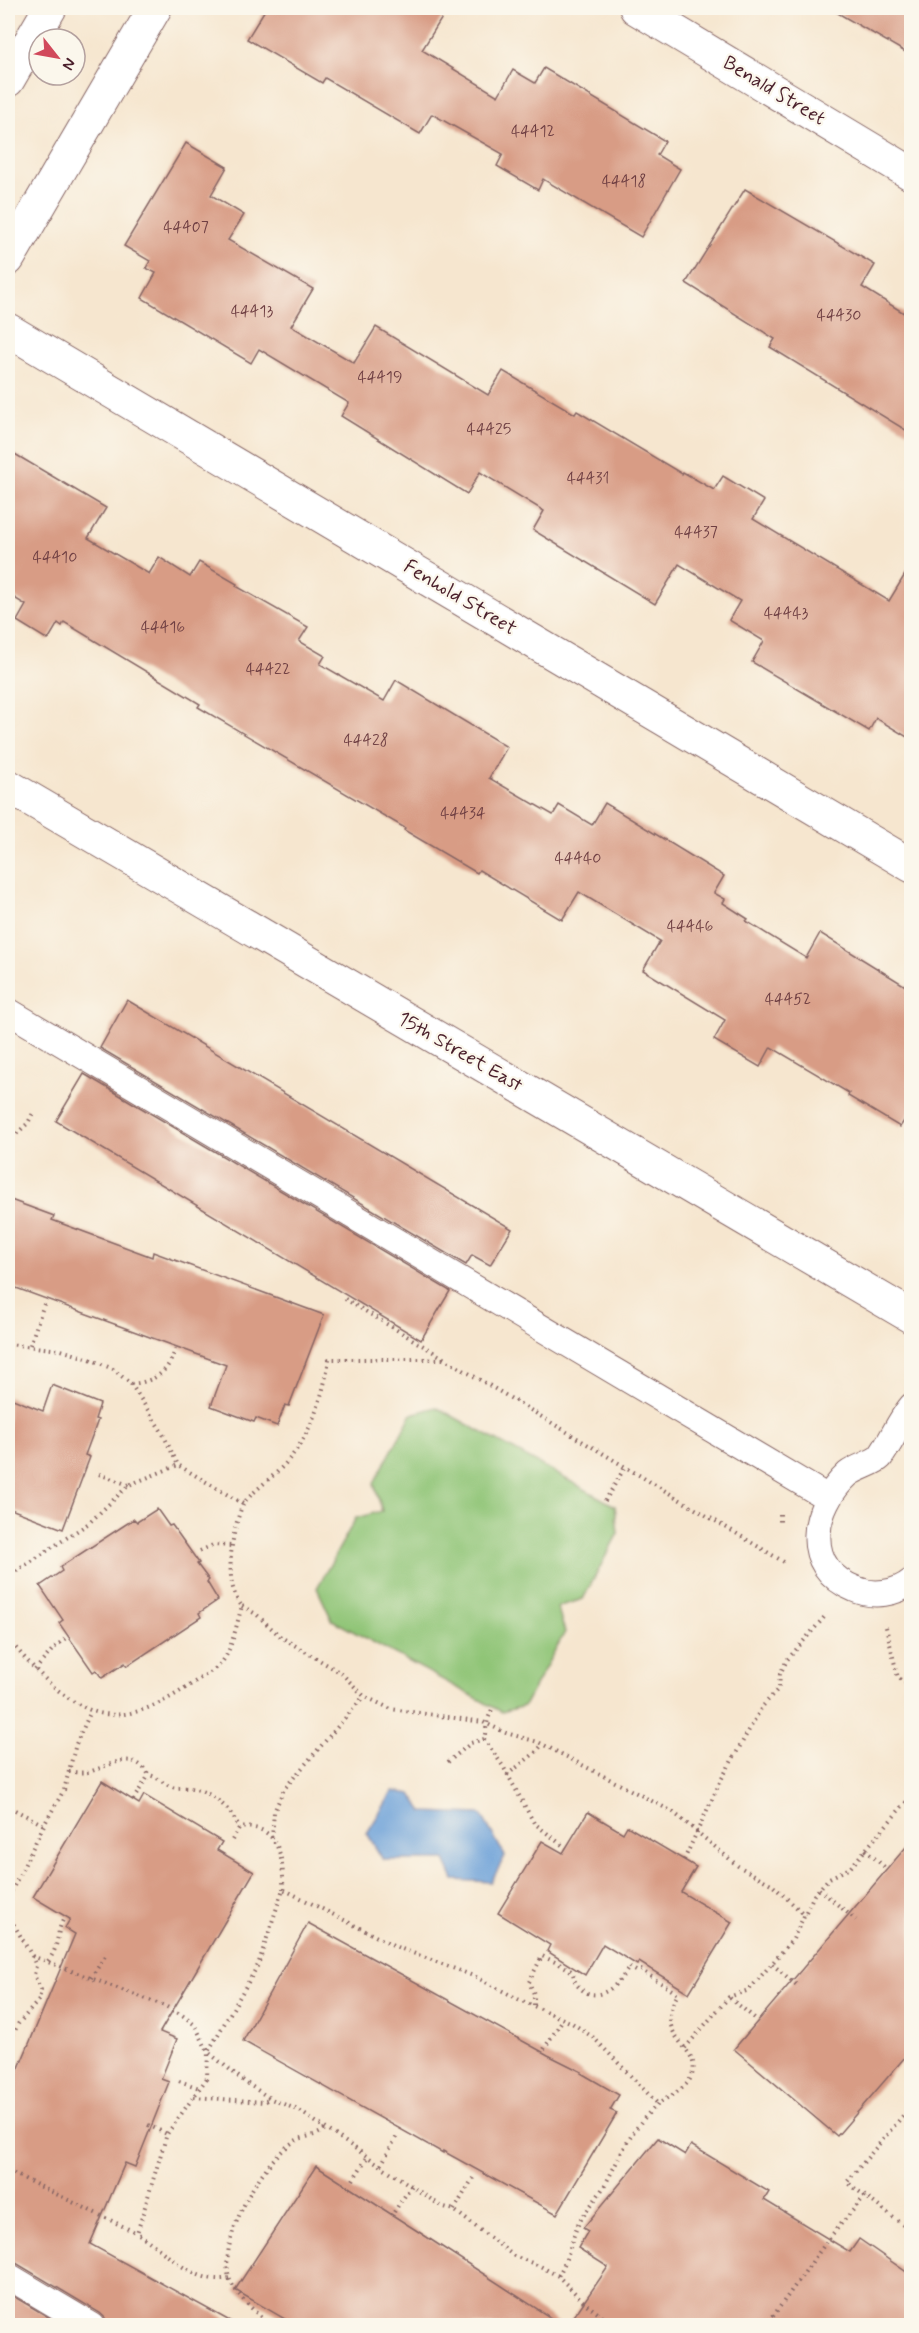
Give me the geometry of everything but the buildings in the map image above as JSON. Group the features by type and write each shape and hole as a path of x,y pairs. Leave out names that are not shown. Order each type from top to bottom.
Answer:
{"street":[{"path":"8,80 50,8"},
{"path":"8,259 155,8"},
{"name":"Benald Street","path":"636,8 912,174"},
{"name":"Fenhold Street","path":"8,330 912,866"},
{"name":"15th Street East","path":"8,786 912,1317"}],"lane":[{"path":"8,1011 828,1498"},
{"path":"912,1407 878,1459 850,1473 828,1498 820,1513 816,1530 818,1547 824,1563 834,1577 848,1586 862,1592 879,1594 894,1591 912,1581"},
{"path":"8,2276 92,2325"}],"path":[{"path":"8,1142 28,1123 33,1113"},
{"path":"345,1299 788,1564"},
{"path":"30,1345 45,1301"},
{"path":"8,1344 60,1350 113,1369 131,1384 162,1432 178,1465 243,1504"},
{"path":"131,1384 146,1383 158,1376 168,1366 175,1349"},
{"path":"445,1359 329,1359 322,1397 299,1447 243,1504 233,1531 233,1586 236,1600 256,1614 281,1637 341,1674 364,1696 392,1709 487,1723 506,1733 543,1744 673,1812 738,1866 771,1884 805,1916"},
{"path":"8,1580 18,1570 89,1523 129,1485 178,1465"},
{"path":"605,1501 625,1467"},
{"path":"99,1474 129,1485"},
{"path":"200,1551 213,1545 232,1546"},
{"path":"8,1639 35,1670 75,1702 91,1711 110,1715 128,1714 168,1700 216,1668 227,1654 242,1606"},
{"path":"684,1860 721,1780 762,1707 779,1688 780,1674 787,1660 828,1613"},
{"path":"35,1670 68,1636"},
{"path":"272,1838 273,1812 284,1789 364,1696"},
{"path":"493,1707 484,1739 534,1823 566,1848"},
{"path":"8,2046 18,2024 39,2000 41,1990 34,1975 36,1966 32,1956 8,1917 9,1894 64,1790 76,1744 91,1711"},
{"path":"448,1762 471,1743 484,1739"},
{"path":"507,1775 543,1744"},
{"path":"69,1772 86,1772 121,1760 138,1763 149,1775 157,1777 169,1786 202,1790 223,1806 236,1819 239,1828 232,1840"},
{"path":"133,1800 149,1775"},
{"path":"685,2048 729,1997 749,1989 772,1964 793,1939 819,1889 830,1878 850,1868 912,1796"},
{"path":"15,1810 44,1825"},
{"path":"137,2233 167,2134 207,2078 208,2052 258,1965 284,1889 284,1867 280,1852 272,1838 265,1831 256,1827 239,1828"},
{"path":"865,1850 887,1869"},
{"path":"284,1889 397,1947 476,1977 562,2019 594,2038 658,2104"},
{"path":"819,1889 856,1920"},
{"path":"48,1961 56,1951 57,1932 63,1920"},
{"path":"91,1978 107,1953"},
{"path":"32,1956 165,2006 182,2015 195,2025 208,2052 245,2082 271,2099 298,2110 441,2206 454,2210 514,2256 558,2276 585,2303 614,2325"},
{"path":"534,2006 534,1994 529,1982 542,1956 572,1972 578,1986 585,1992 593,1994 609,1991 620,1983 629,1967 636,1971 641,1970 678,1994 670,2011 669,2022 693,2061 694,2070 691,2079 680,2090 658,2104 630,2138 580,2223 572,2239 567,2261 558,2276"},
{"path":"772,1964 799,1987"},
{"path":"729,1997 757,2020"},
{"path":"544,2049 562,2019"},
{"path":"179,2081 199,2088"},
{"path":"193,2097 262,2102 271,2099"},
{"path":"912,2105 847,2182 912,2232"},
{"path":"148,2125 167,2134"},
{"path":"267,2325 234,2289 229,2278 227,2256 231,2237 247,2199 278,2154 298,2140 318,2136 326,2128"},
{"path":"381,2165 397,2136"},
{"path":"353,2180 368,2156"},
{"path":"8,2171 137,2233 192,2271 209,2279 229,2278"},
{"path":"454,2210 473,2178"},
{"path":"394,2212 412,2185"},
{"path":"766,2325 830,2237 865,2196"}],"green space":[{"path":"436,1407 615,1506 618,1533 583,1599 557,1607 565,1632 524,1706 502,1712 332,1620 317,1588 356,1518 382,1511 374,1483 412,1414"}],"water":[{"path":"393,1791 412,1794 423,1812 481,1814 505,1856 491,1882 454,1880 445,1860 383,1860 367,1833"}]}
